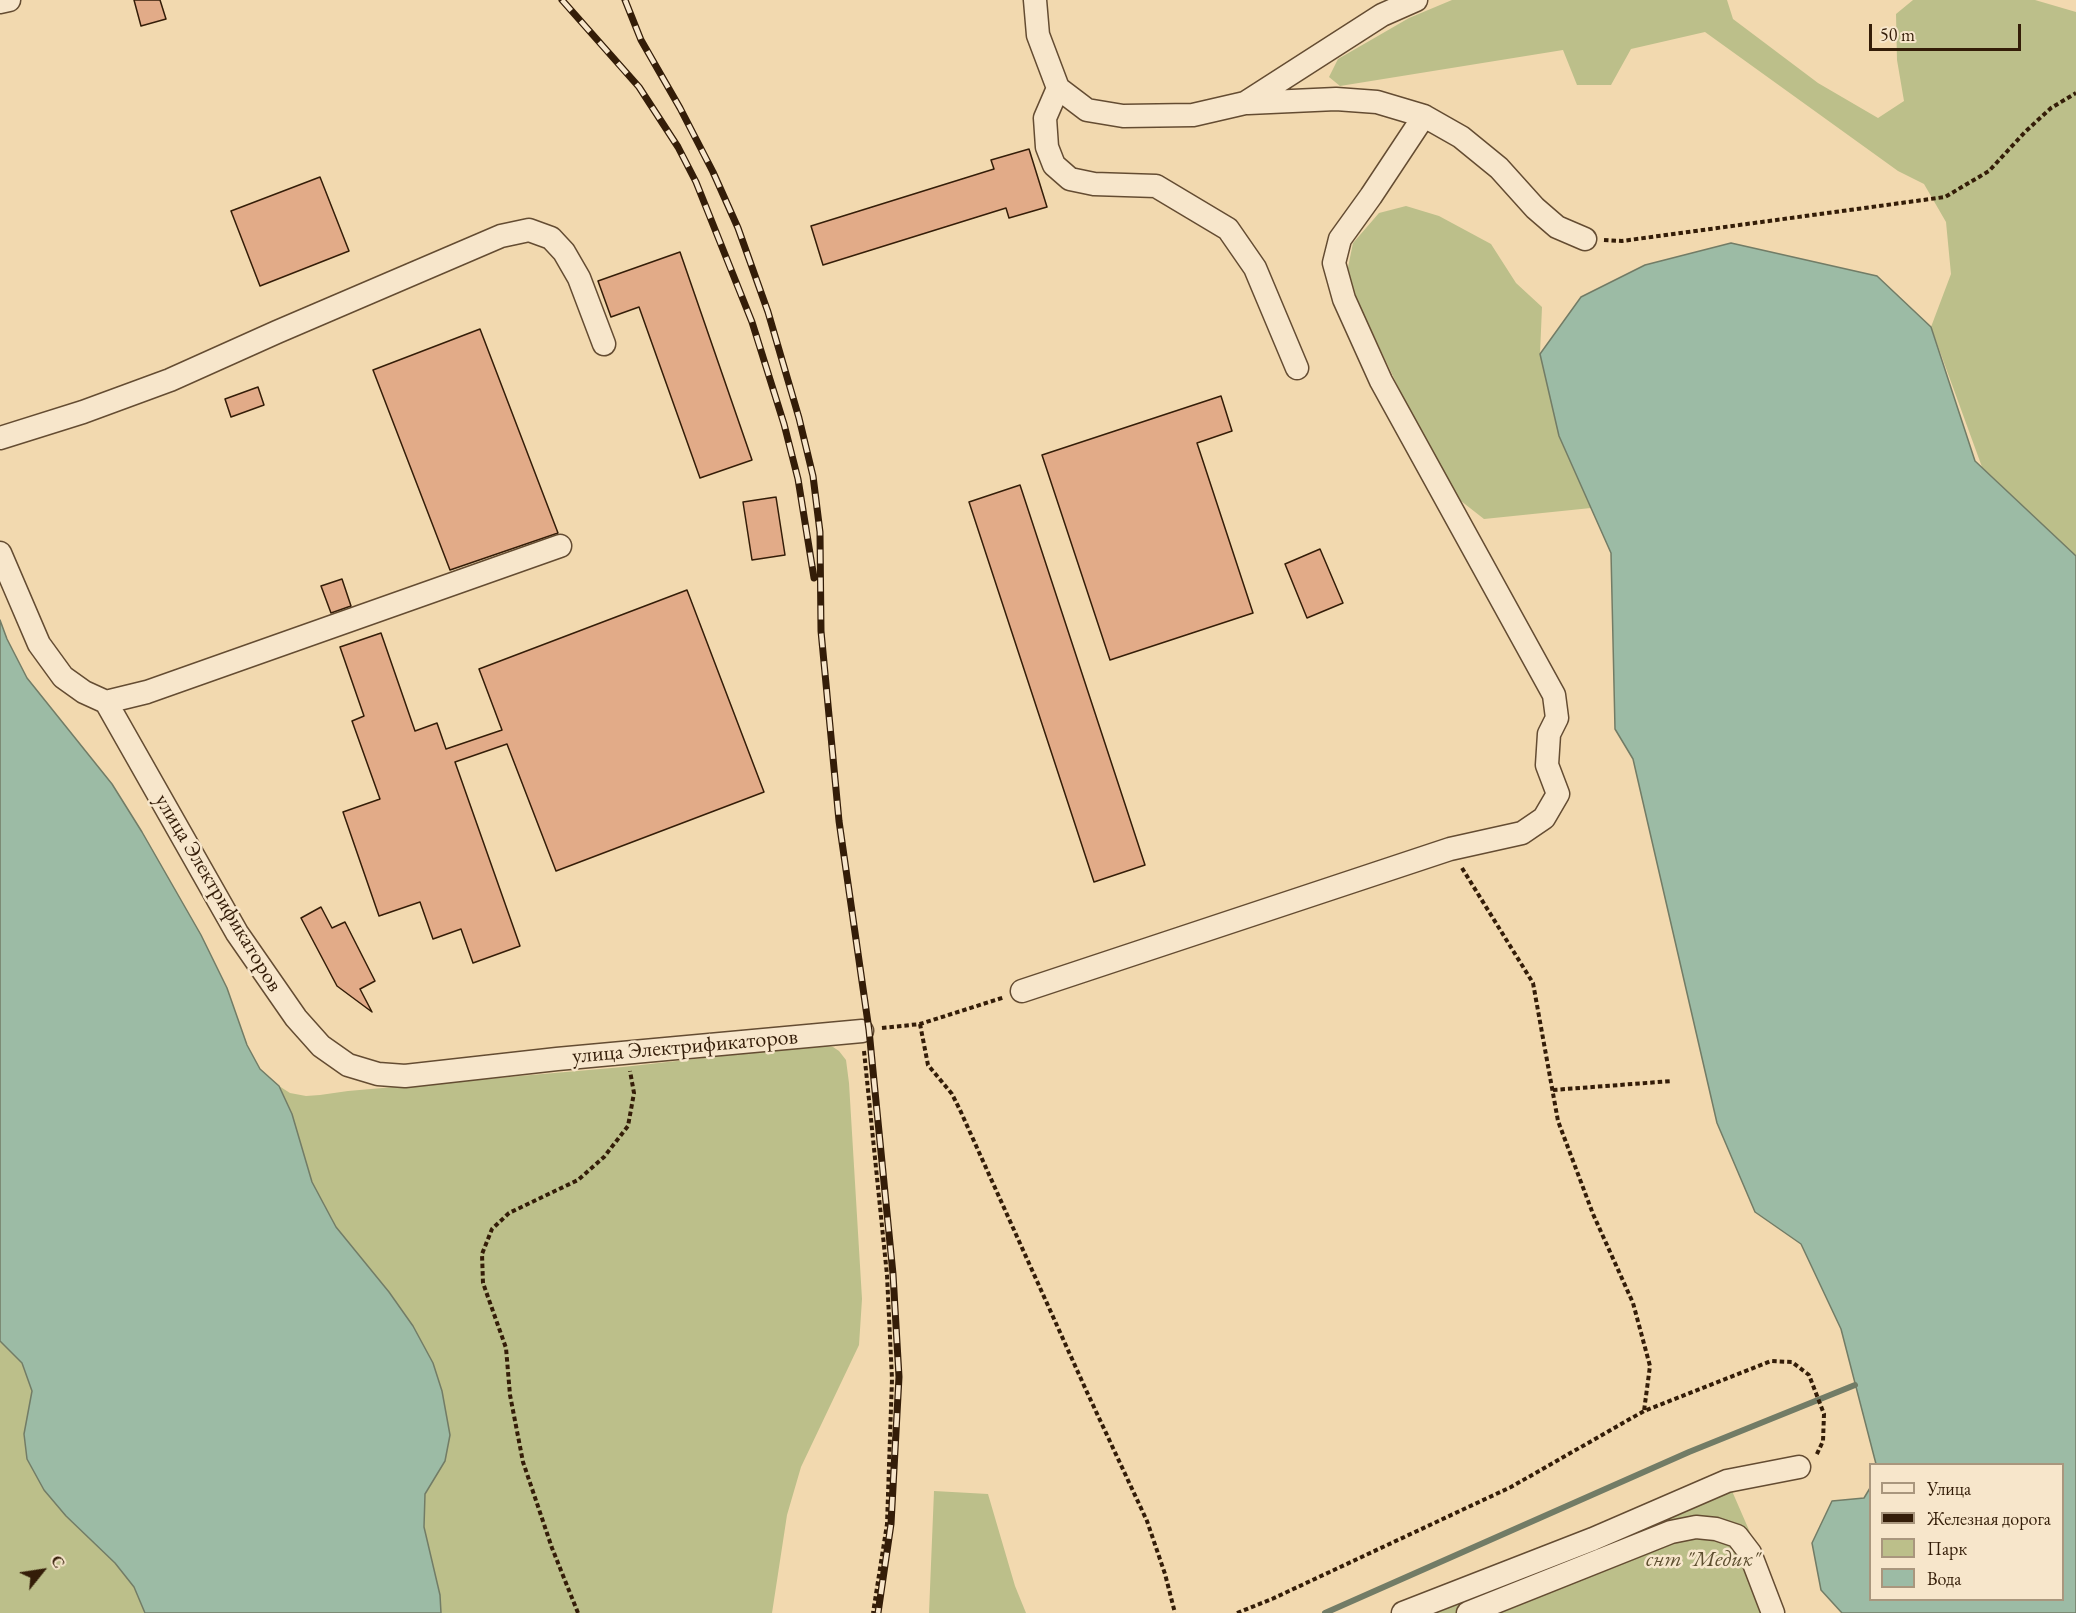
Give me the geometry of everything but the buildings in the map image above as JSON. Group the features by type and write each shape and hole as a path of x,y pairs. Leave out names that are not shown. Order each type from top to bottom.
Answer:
{"street":[{"path":"0,2 9,0"},
{"path":"1035,0 1038,35 1058,88 1087,110 1123,116 1193,115 1245,103 1336,99 1377,102 1424,116 1461,137 1499,168 1535,208 1557,226 1585,239"},
{"path":"1245,103 1382,15 1416,0"},
{"path":"1058,88 1045,118 1047,147 1054,165 1070,178 1094,184 1156,186 1228,229 1255,268 1297,368"},
{"path":"1022,991 1450,849 1522,833 1544,818 1558,794 1547,765 1549,734 1557,718 1554,695 1381,381 1344,299 1334,263 1340,239 1424,116"},
{"path":"0,438 83,412 170,380 287,327 501,236 529,230 551,238 564,252 579,278 604,344"},
{"path":"0,553 39,644 63,677 84,692 106,702 147,692 560,546"},
{"name":"улица Электрификаторов","path":"106,702 237,933 296,1018 321,1046 348,1065 378,1074 405,1076 862,1030"},
{"path":"1403,1613 1593,1539 1727,1481 1799,1467"},
{"path":"1468,1613 1671,1532 1696,1527 1716,1529 1737,1536 1750,1553 1773,1613"}],"path":[{"path":"1585,239 1622,241 1945,197 1989,171 2051,108 2076,93"},
{"path":"1450,849 1533,983 1558,1121 1593,1214 1633,1303 1650,1366 1644,1411"},
{"path":"886,1028 920,1024 1022,991"},
{"path":"920,1024 928,1065 952,1094 960,1110 1147,1521 1175,1613"},
{"path":"862,1030 887,1275 892,1378 887,1524 873,1613"},
{"path":"578,1613 552,1548 523,1462 510,1395 506,1348 483,1283 482,1254 492,1229 509,1213 578,1180 604,1157 628,1126 634,1094 627,1053"},
{"path":"1552,1090 1672,1081"},
{"path":"1237,1613 1511,1488 1644,1411 1771,1361 1792,1362 1809,1376 1824,1414 1822,1441 1816,1456 1799,1467"}],"green space":[{"path":"1452,0 1727,0 1733,19 1818,83 1878,118 1904,101 1897,60 1896,14 1913,0 2035,0 2076,12 2076,556 1982,467 1931,327 1951,274 1946,222 1924,184 1898,171 1705,32 1631,49 1611,85 1577,85 1563,50 1340,86 1329,77 1338,59 1409,18"},
{"path":"1406,206 1439,216 1491,244 1516,283 1542,307 1540,354 1561,441 1591,508 1484,519 1461,501 1419,431 1346,277 1353,243 1379,213"},
{"path":"820,1045 833,1047 846,1060 849,1083 862,1299 859,1345 801,1467 787,1515 772,1613 441,1613 440,1595 424,1527 425,1494 445,1461 413,1326 389,1292 336,1227 312,1182 292,1114 279,1086 290,1093 306,1096 320,1095 623,1067"},
{"path":"0,1341 22,1363 32,1391 24,1434 27,1459 44,1490 66,1516 115,1563 134,1587 145,1613 0,1613"},
{"path":"934,1491 988,1494 1015,1586 1026,1613 929,1613"},
{"name":"снт \"Медик\"","path":"1732,1491 1785,1613 1424,1613"}],"water":[{"path":"1731,243 1877,276 1931,327 1975,461 2076,556 2076,1613 1842,1613 1821,1590 1812,1543 1832,1501 1864,1498 1869,1490 1869,1601 2064,1601 2064,1463 1876,1463 1841,1329 1801,1244 1755,1212 1717,1123 1633,759 1615,729 1611,553 1559,436 1540,354 1581,297 1645,265"},
{"path":"0,620 27,678 112,784 142,832 201,935 227,988 247,1045 260,1069 279,1086 292,1114 312,1182 336,1227 389,1292 413,1326 433,1363 442,1391 450,1435 445,1461 425,1494 424,1527 440,1595 441,1613 145,1613 134,1587 115,1563 66,1516 44,1490 27,1459 24,1434 32,1391 22,1363 0,1341"}],"waterway":[{"path":"1325,1613 1689,1452 1855,1385"}],"railway":[{"path":"562,0 639,87 678,147 696,182 752,322 784,424 798,479 814,578"},
{"path":"625,0 641,40 680,108 713,172 738,228 768,312 799,418 813,476 820,532 821,631 839,821 869,1030 893,1274 899,1377 891,1524 878,1613"}]}
